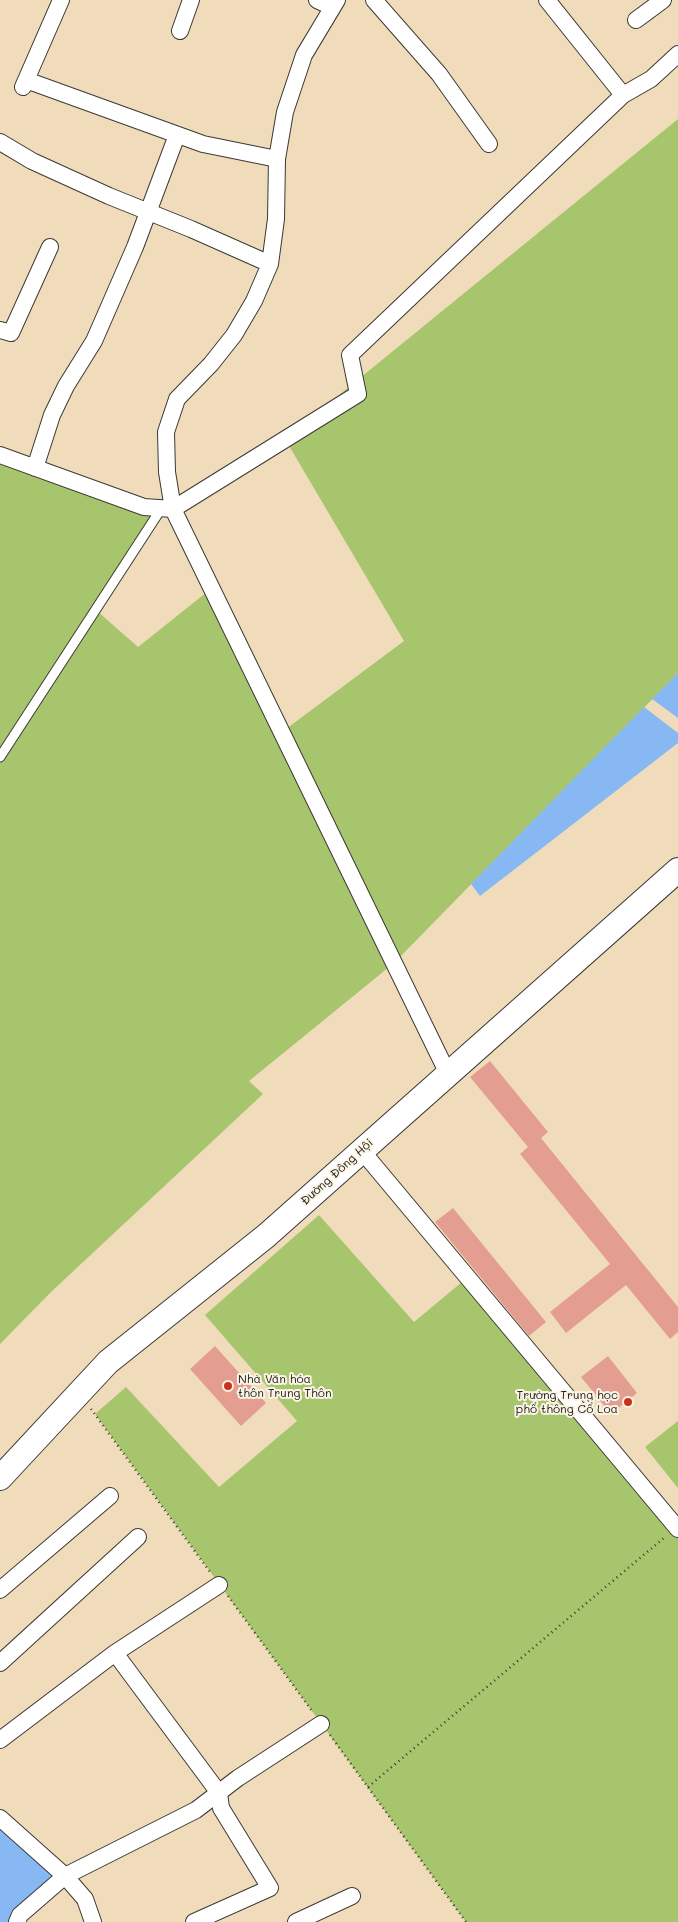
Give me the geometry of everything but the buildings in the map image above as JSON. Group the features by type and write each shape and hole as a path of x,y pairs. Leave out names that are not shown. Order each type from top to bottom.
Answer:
{"street":[{"path":"61,0 24,83 203,144 277,159"},
{"path":"180,31 191,0"},
{"path":"317,0 335,4 304,55 285,112 277,159 276,219 270,264 254,301 234,335 211,364 177,399 166,432 167,509 448,1074"},
{"path":"374,0 438,74 489,144"},
{"path":"547,0 623,95"},
{"path":"636,20 664,0"},
{"path":"0,455 144,507 167,509 358,394 350,355 623,95 651,79 678,54"},
{"path":"36,468 52,414 66,386 94,341 150,212 177,135"},
{"path":"0,142 32,161 270,264"},
{"path":"0,330 11,333 50,247"},
{"name":"Đường Đông Hội","path":"0,1478 108,1362 266,1236 362,1150 428,1101 448,1074 678,870"},
{"path":"362,1150 678,1528"},
{"path":"0,1590 110,1496"},
{"path":"0,1663 138,1537"},
{"path":"0,1740 115,1653 219,1585"},
{"path":"115,1653 218,1793 222,1808 270,1888 194,1922"},
{"path":"17,1922 20,1915 65,1876 196,1810 218,1793 322,1724"},
{"path":"0,1818 65,1876 85,1899 93,1922"},
{"path":"296,1922 352,1896"}],"lane":[{"path":"0,757 167,509"}],"path":[{"path":"79,1393 466,1922"},
{"path":"368,1787 678,1528"}],"green space":[{"path":"678,119 678,673 394,963 249,1081 263,1094 51,1292 0,1344 0,452 161,509 96,610 138,647 212,588 282,732 404,641 285,439"},
{"path":"319,1215 414,1322 468,1277 678,1532 678,1922 466,1922 95,1414 126,1387 219,1487 297,1421 205,1315"},
{"path":"678,1421 678,1488 645,1447"}],"water":[{"path":"678,673 678,718 652,699"},
{"path":"644,707 678,733 678,743 480,896 471,884"},
{"path":"0,1818 65,1876 17,1922 0,1922"}],"place":[{"name":"Nhà Văn hóa thôn Trung Thôn","path":"228,1386"},
{"name":"Trường Trung học phổ thông Cổ Loa","path":"628,1402"}]}
